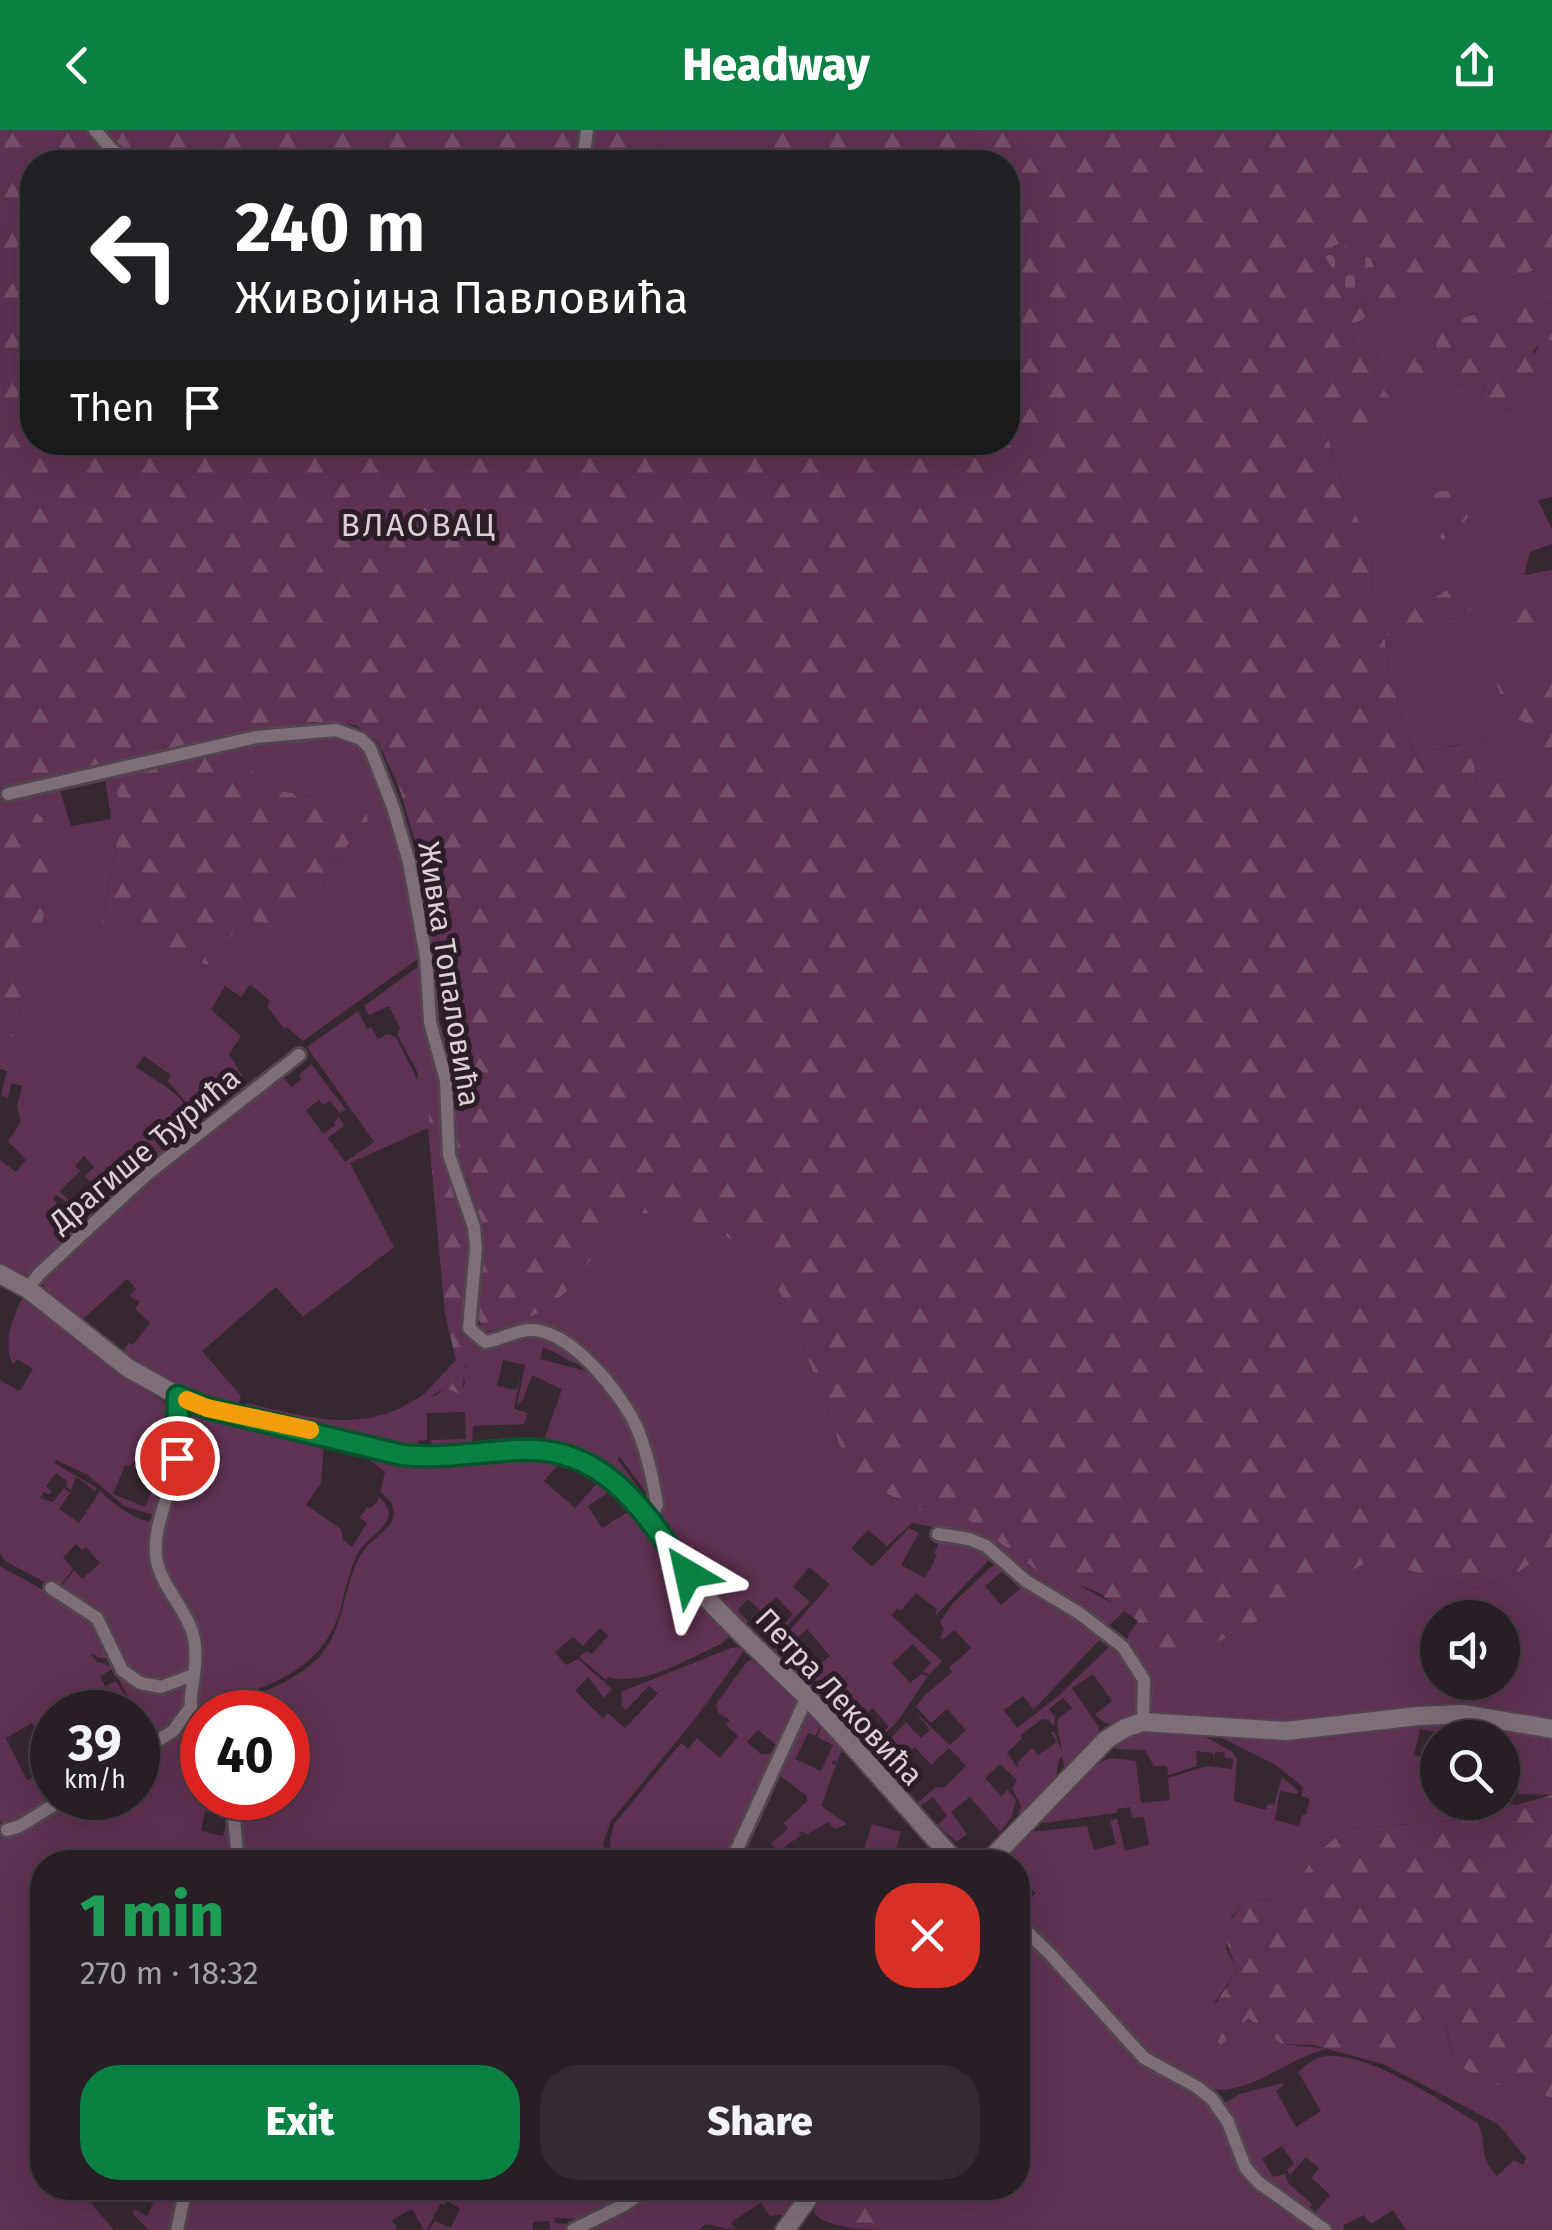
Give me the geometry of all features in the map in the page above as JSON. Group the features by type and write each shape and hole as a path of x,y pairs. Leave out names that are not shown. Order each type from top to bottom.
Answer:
{"street":[{"path":"95,130 112,150"},
{"name":"Живка Топаловића","path":"8,794 256,737 336,730 361,739 370,748 409,862 426,957 430,1022 446,1081 449,1154 474,1228 470,1328 486,1342 524,1331 548,1334 592,1366 620,1397 637,1429 656,1505 649,1519"},
{"name":"Драгише Ђурића","path":"28,1289 38,1275 146,1175 298,1055"},
{"name":"Петра Лековића","path":"0,1274 28,1289 128,1368 207,1408 402,1455 523,1450 563,1453 600,1470 634,1500 705,1595 807,1698 945,1850"},
{"path":"178,1396 177,1458 157,1537 156,1557 193,1635 192,1690"},
{"path":"938,1534 986,1546 1026,1582 1079,1613 1122,1647 1144,1680 1143,1722"},
{"path":"50,1588 97,1618 122,1670 140,1683 161,1688 193,1675"},
{"path":"737,1850 807,1698"},
{"path":"1000,1850 1106,1740 1143,1722 1286,1731 1464,1714 1552,1729"},
{"path":"160,1739 180,1722"},
{"path":"8,1830 30,1820"},
{"path":"234,1820 237,1850"},
{"path":"1030,1936 1144,2058 1197,2086 1212,2099 1228,2122 1245,2167 1258,2182 1325,2230"},
{"path":"177,2230 183,2200"},
{"path":"573,2230 631,2200"},
{"path":"785,2230 807,2200"}],"green space":[{"path":"0,130 660,130 663,150 20,150 20,455 1020,455 1020,150 781,150 728,130 1552,130 1552,259 1541,266 1506,278 1457,280 1456,298 1436,307 1412,299 1376,305 1368,280 1383,270 1359,255 1330,252 1331,278 1355,291 1367,316 1351,327 1356,348 1381,342 1373,377 1392,400 1379,420 1326,431 1340,478 1372,552 1373,596 1405,603 1419,595 1429,601 1456,585 1478,603 1460,618 1434,620 1427,627 1384,635 1389,670 1397,681 1400,715 1422,767 1434,750 1469,739 1486,707 1499,712 1507,726 1502,732 1490,732 1484,742 1498,764 1487,765 1479,754 1474,756 1476,785 1550,770 1533,750 1535,726 1507,715 1525,706 1522,694 1500,694 1496,679 1528,679 1535,671 1552,671 1552,1565 1539,1559 1506,1579 1477,1588 1395,1567 1364,1564 1222,1640 1171,1658 1152,1653 1128,1635 1138,1621 1099,1593 1075,1583 1049,1579 957,1511 922,1511 887,1494 869,1491 852,1478 790,1310 761,1261 723,1234 679,1215 639,1213 612,1230 568,1290 548,1308 507,1328 483,1332 479,1319 483,1236 469,1182 457,1161 454,1078 446,1050 434,949 423,901 421,862 399,787 378,742 356,725 314,722 241,733 10,789 0,788"},
{"path":"660,130 728,130 810,150 663,150"},
{"path":"1339,243 1371,259 1376,273 1369,293 1353,298 1322,253"},
{"path":"1329,252 1359,255 1384,271 1368,280 1376,304 1413,299 1436,307 1456,280 1518,275 1552,259 1552,297 1534,298 1438,325 1436,349 1458,372 1454,386 1484,383 1480,412 1499,412 1518,400 1537,349 1542,341 1552,340 1552,497 1538,500 1552,529 1552,544 1530,552 1524,575 1552,570 1552,671 1535,671 1528,679 1497,679 1522,693 1525,706 1509,715 1536,726 1551,770 1476,785 1473,756 1479,754 1497,764 1484,743 1490,732 1507,726 1434,750 1423,768 1408,737 1400,715 1397,681 1389,670 1384,634 1427,627 1434,620 1460,618 1429,601 1405,603 1373,596 1372,552 1340,478 1326,430 1379,420 1373,377 1381,342 1356,348 1351,327 1367,316 1365,308 1350,286 1330,278"},
{"path":"1552,297 1552,340 1542,341 1533,351 1544,375 1537,401 1487,418 1480,412 1484,384 1453,386 1458,372 1436,349 1437,325 1534,298"},
{"path":"1399,342 1414,347 1416,363 1423,361 1431,372 1425,391 1409,399 1398,394 1390,383 1394,366 1405,360"},
{"path":"1459,489 1468,518 1443,540 1404,496"},
{"path":"1538,606 1547,611 1538,646 1547,659 1531,663 1516,647 1526,640 1510,621 1525,607"},
{"path":"340,734 352,738 371,754 399,837 422,956 303,1041 287,1027 284,1029 267,1006 270,1001 250,984 241,997 225,986 211,1010 241,1036 229,1054 243,1077 244,1092 199,1129 189,1106 168,1081 171,1075 144,1056 136,1067 181,1100 193,1131 89,1222 88,1216 91,1218 104,1201 85,1176 94,1167 84,1156 75,1166 80,1171 60,1191 78,1210 56,1195 53,1199 79,1225 78,1230 31,1274 21,1275 0,1267 0,1160 16,1172 26,1160 8,1141 21,1122 17,1107 22,1086 11,1083 8,1098 1,1095 7,1071 0,1069 0,1040 12,1037 19,1017 47,852 22,804 5,800 60,790 71,826 111,819 105,777 113,775 122,815 101,926 247,916 282,940 319,904 329,867 339,856 358,805 275,790 256,780 253,755 264,742"},
{"path":"264,742 252,759 256,780 275,790 366,809 368,821 329,867 319,904 282,940 247,916 208,965 101,926 122,815 113,775"},
{"path":"0,798 22,804 43,818 42,835 55,880 30,959 19,1017 12,1037 0,1040"},
{"path":"423,963 442,1112 428,1118 428,1128 350,1163 394,1247 303,1317 276,1287 202,1351 241,1396 237,1407 176,1386 121,1353 129,1343 133,1345 150,1323 135,1309 140,1302 129,1296 136,1289 127,1279 82,1320 44,1290 42,1278 129,1196 280,1073 291,1087 311,1064 346,1110 340,1113 330,1101 323,1105 319,1100 306,1110 323,1134 339,1117 344,1126 328,1138 345,1162 374,1142 307,1047 358,1011 367,1029 371,1027 378,1039 388,1034 396,1037 418,1081 389,1006 369,1015 364,1006"},
{"path":"436,1106 442,1112 448,1172 462,1205 468,1239 465,1328 481,1350 465,1366 462,1392 445,1388 431,1396 424,1394 456,1360 445,1314 428,1128 429,1113"},
{"path":"639,1212 679,1215 723,1234 761,1261 790,1310 852,1478 922,1511 957,1511 1049,1578 1075,1583 1125,1610 1109,1626 1104,1625 1040,1587 967,1534 912,1523 887,1546 868,1530 851,1548 872,1567 909,1528 919,1533 901,1565 925,1578 941,1539 966,1541 992,1557 935,1616 937,1609 916,1593 901,1611 897,1609 891,1615 942,1661 930,1674 922,1672 931,1663 913,1644 892,1663 910,1683 921,1674 928,1676 897,1722 867,1751 851,1734 856,1729 868,1743 889,1727 873,1708 847,1728 805,1685 805,1677 830,1656 807,1629 781,1651 803,1676 803,1682 771,1652 830,1584 809,1567 793,1587 810,1602 768,1645 793,1614 776,1597 759,1614 760,1610 748,1599 738,1610 748,1621 744,1625 709,1588 667,1531 633,1414 553,1332 505,1334 507,1328 548,1308 568,1290 612,1230"},
{"path":"23,1296 169,1406 175,1442 134,1462 130,1467 125,1465 113,1494 145,1507 157,1477 133,1468 135,1464 175,1450 157,1516 124,1506 88,1475 56,1460 54,1463 97,1488 95,1491 76,1477 71,1490 56,1473 46,1486 52,1491 49,1495 44,1492 40,1498 53,1502 64,1488 70,1493 59,1509 79,1523 100,1491 134,1516 158,1523 154,1539 187,1628 189,1662 183,1675 151,1683 126,1669 112,1638 60,1589 74,1570 82,1579 100,1563 86,1547 82,1550 76,1544 63,1557 73,1569 58,1589 5,1561 0,1553 0,1380 20,1391 33,1369 17,1359 13,1365 10,1356 9,1339"},
{"path":"530,1334 514,1349 532,1334 555,1341 587,1366 543,1348 540,1359 594,1373 632,1424 652,1501 620,1457 617,1459 648,1506 582,1452 544,1440 562,1389 532,1375 523,1400 517,1405 525,1365 503,1360 497,1386 516,1390 520,1377 514,1409 528,1413 524,1424 473,1426 472,1447 432,1450 431,1440 466,1439 465,1412 427,1413 427,1440 418,1441 419,1447 429,1446 429,1450 408,1449 244,1409 247,1403 337,1420 380,1415 424,1394 435,1396 445,1388 459,1394 465,1384 463,1371 477,1357 478,1344 484,1346"},
{"path":"205,1415 324,1444 321,1483 306,1505 341,1529 343,1540 352,1547 367,1523 360,1518 367,1507 378,1501 378,1496 389,1513 387,1521 356,1557 328,1638 295,1670 255,1690 195,1690 199,1654 162,1561 160,1545 180,1417"},
{"path":"360,1453 411,1462 562,1461 544,1481 575,1508 600,1480 612,1490 588,1506 602,1528 631,1510 730,1636 666,1670 637,1678 606,1680 579,1657 587,1651 592,1654 608,1636 600,1628 583,1646 573,1637 555,1652 566,1665 578,1659 612,1689 604,1698 588,1677 575,1691 603,1718 608,1713 625,1728 658,1693 649,1686 626,1710 621,1692 731,1648 744,1651 695,1719 611,1821 604,1850 241,1850 237,1820 310,1820 310,1690 269,1690 308,1667 330,1642 356,1565 366,1547 388,1527 394,1513 391,1503 380,1492 385,1472"},
{"path":"1539,1559 1552,1565 1552,1726 1492,1713 1295,1726 1153,1714 1148,1711 1127,1640 1128,1635 1152,1653 1222,1640 1364,1564 1395,1567 1477,1588 1506,1579"},
{"path":"997,1565 1004,1566 1023,1583 1018,1587 1003,1571 985,1586 1001,1605 1025,1584 1103,1636 1033,1709 1023,1696 1004,1710 1017,1728 1057,1697 1109,1647 1117,1648 1141,1684 1138,1711 1116,1726 1095,1714 1112,1701 1093,1674 1072,1688 1098,1726 1101,1737 1064,1777 1063,1756 1059,1760 1054,1787 998,1845 1017,1819 1021,1806 1012,1788 1017,1780 1000,1764 985,1778 1001,1796 1008,1790 1016,1801 1011,1818 1000,1832 970,1797 951,1812 967,1834 957,1842 937,1825 947,1816 933,1797 919,1807 917,1803 935,1788 945,1787 966,1766 949,1748 931,1765 915,1747 887,1772 873,1757 906,1722 921,1738 930,1730 916,1713 950,1745 966,1730 947,1709 931,1723 916,1707 971,1648 955,1630 942,1640 944,1629 940,1622 953,1603","holes":["1063,1698 1072,1708 1058,1719 1062,1754 1054,1731 1051,1732 1057,1742 1038,1755 1032,1748 1018,1762 1018,1768 1007,1753 1021,1735 1042,1719 1054,1726 1055,1717 1049,1709"]},
{"path":"0,1566 94,1618 113,1658 90,1653 97,1662 114,1667 131,1682 187,1684 186,1690 180,1690 177,1716 160,1734 160,1690 125,1690 113,1669 100,1676 105,1686 116,1681 122,1690 30,1690 30,1724 6,1738 27,1780 30,1779 30,1817 6,1824 0,1821"},
{"path":"753,1658 795,1697 798,1705 782,1742 775,1744 758,1730 747,1742 761,1754 774,1754 732,1850 611,1850 614,1824 681,1743 688,1749 697,1738 720,1758 738,1736 726,1725 730,1720 718,1713 716,1704"},
{"path":"807,1710 821,1724 815,1736 808,1733 795,1759 821,1771 833,1745 817,1737 822,1725 843,1748 837,1762 833,1760 836,1765 821,1806 847,1824 835,1829 828,1822 808,1834 799,1831 801,1835 776,1850 771,1843 788,1829 784,1823 807,1801 807,1796 775,1772"},
{"path":"1420,1720 1414,1755 1420,1757 1420,1820 1462,1820 1348,1829 1321,1849 1282,1901 1248,1900 1232,1916 1226,1949 1238,1970 1214,2003 1248,2018 1282,2044 1329,2049 1236,2088 1214,2089 1171,2070 1146,2053 1030,1932 1030,1899 1036,1893 1030,1888 1030,1850 1009,1850 1028,1832 1087,1826 1094,1850 1116,1844 1110,1821 1117,1818 1125,1851 1149,1845 1144,1817 1132,1818 1130,1807 1117,1809 1116,1813 1029,1825 1091,1767 1110,1758 1136,1761 1141,1803 1170,1800 1168,1778 1207,1766 1232,1769 1233,1759 1225,1758 1224,1752 1215,1752 1215,1759 1213,1753 1196,1751 1197,1766 1168,1775 1167,1766 1154,1766 1145,1750 1117,1749 1111,1745 1131,1730 1189,1728 1233,1752 1237,1760 1234,1801 1266,1810 1268,1804 1274,1805 1282,1777 1298,1794 1280,1791 1275,1820 1299,1826 1310,1799 1301,1796 1303,1787 1276,1765 1204,1729"},
{"path":"180,1723 180,1820 203,1820 201,1831 223,1836 226,1824 233,1825 234,1850 30,1850 30,2200 88,2200 114,2230 0,2230 0,1838 35,1820 160,1820 160,1739"},
{"path":"1520,1729 1546,1733 1548,1748 1548,1733 1552,1733 1552,1795 1520,1794"},
{"path":"1552,1795 1552,2098 1489,2082 1466,2070 1454,2054 1443,2021 1434,2011 1419,2021 1383,2064 1313,2045 1282,2044 1248,2018 1221,2045 1201,2025 1238,1970 1227,1941 1233,1917 1248,1900 1282,1901 1321,1849 1348,1829 1462,1820 1520,1820 1520,1804"},
{"path":"872,1824 901,1832 896,1850 864,1850"},
{"path":"1030,1941 1114,2032 1202,2094 1219,2114 1237,2155 1319,2230 903,2230 894,2200 1030,2200"},
{"path":"1434,2011 1443,2021 1453,2054 1466,2070 1489,2082 1552,2098 1552,2230 1406,2230 1393,2210 1371,2224 1364,2215 1344,2225 1343,2230 1330,2230 1312,2216 1330,2195 1312,2178 1319,2168 1306,2157 1290,2175 1287,2169 1294,2164 1282,2146 1262,2159 1273,2177 1285,2174 1289,2184 1312,2204 1308,2212 1255,2174 1225,2103 1240,2094 1282,2083 1276,2091 1296,2127 1321,2111 1298,2072 1325,2056 1362,2061 1382,2069 1477,2122 1487,2162 1497,2176 1514,2160 1523,2165 1526,2158 1498,2124 1383,2064 1419,2021"},
{"path":"154,2200 181,2200 175,2230 149,2230 132,2213 134,2209 147,2216"},
{"path":"187,2200 447,2200 445,2205 440,2204 427,2230 412,2209 392,2220 397,2230 181,2230"},
{"path":"447,2200 622,2200 587,2219 554,2218 556,2223 576,2225 566,2230 550,2230 549,2221 533,2222 533,2230 429,2230 435,2221 451,2228 460,2209"},
{"path":"633,2200 796,2200 789,2214 770,2216 761,2203 731,2222 735,2230 706,2224 698,2230 580,2230"},
{"path":"816,2200 905,2200 911,2211 903,2230 841,2226 814,2213"}],"slow traffic":[{"path":"187,1400 207,1408 310,1430"}],"district":[{"name":"ВЛАОВАЦ","path":"419,525"}],"route":[{"path":"177,1458 178,1396 207,1408 402,1455 523,1450 563,1453 600,1470 634,1500 688,1574"}]}
